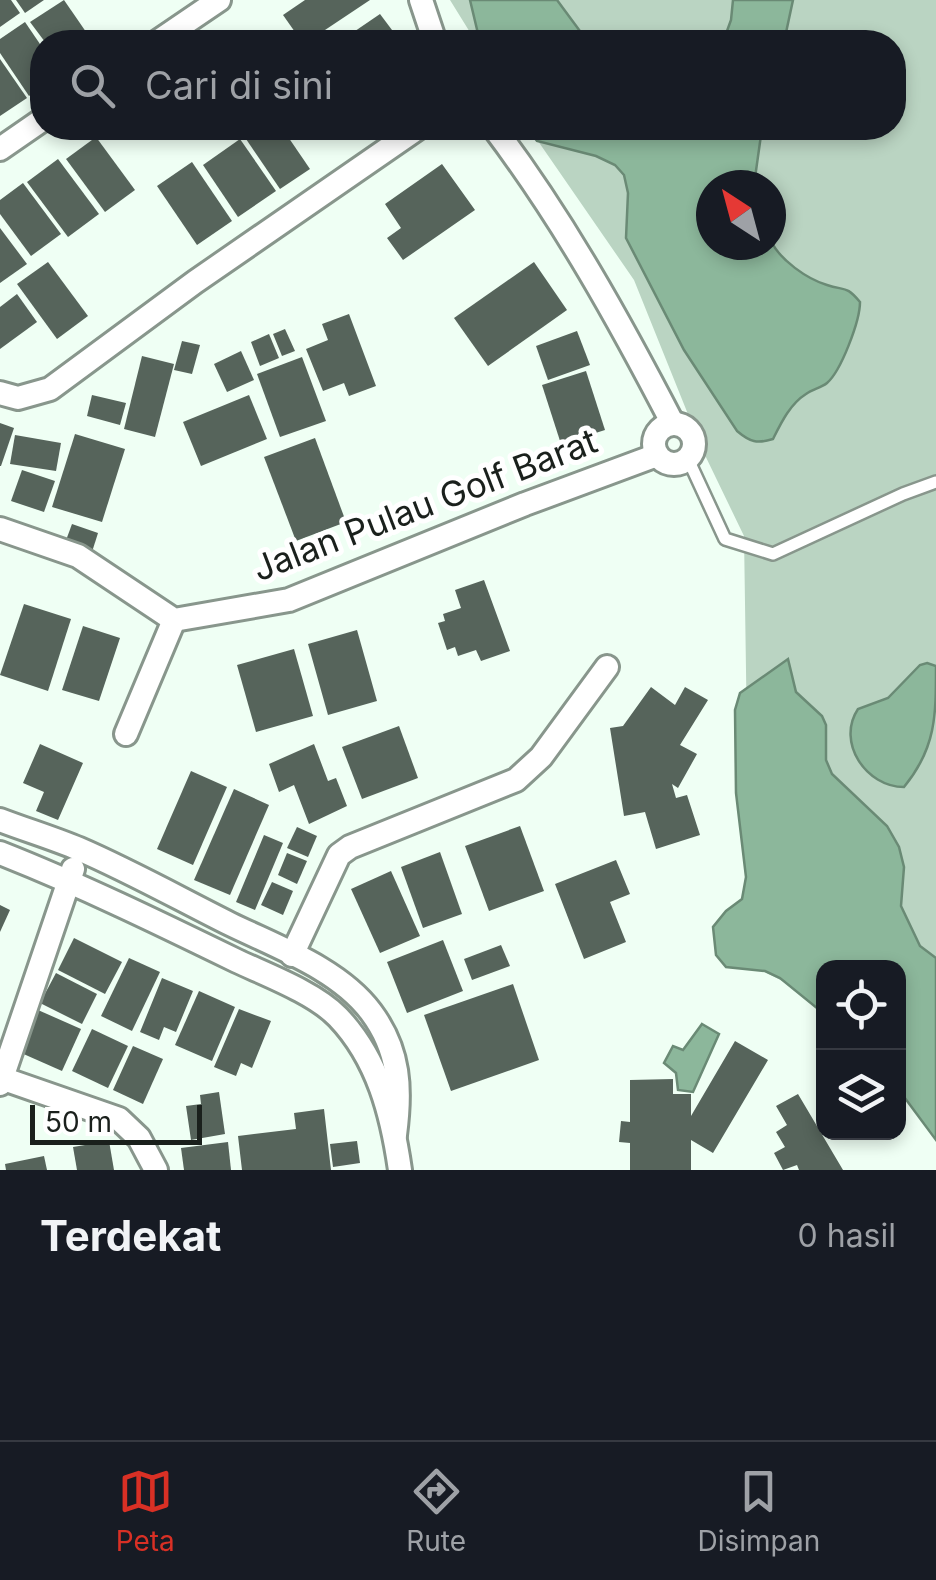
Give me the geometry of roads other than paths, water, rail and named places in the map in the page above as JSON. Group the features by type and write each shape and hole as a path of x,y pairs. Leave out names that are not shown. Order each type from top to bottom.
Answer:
{"street":[{"path":"175,30 219,0"},
{"path":"421,0 432,30"},
{"path":"0,149 30,128"},
{"path":"0,393 18,398 50,390 195,282 401,140"},
{"path":"503,140 588,265 672,424"},
{"path":"672,424 685,427 693,436 694,449 682,463 667,464 656,454 656,434 672,424"},
{"name":"Jalan Pulau Golf Barat","path":"174,620 289,600 656,454"},
{"path":"0,529 78,556 174,620 126,734"},
{"path":"292,954 338,855 516,780 540,757 607,667"},
{"path":"0,820 79,849 292,954 346,986 370,1010 388,1039 397,1064 400,1092 395,1135"},
{"path":"79,849 1,1081 119,1119 139,1138 156,1170"},
{"path":"0,853 69,880 284,983 335,1013 358,1042 382,1085 400,1170"}],"lane":[{"path":"688,459 725,540 773,554 936,482"}]}
